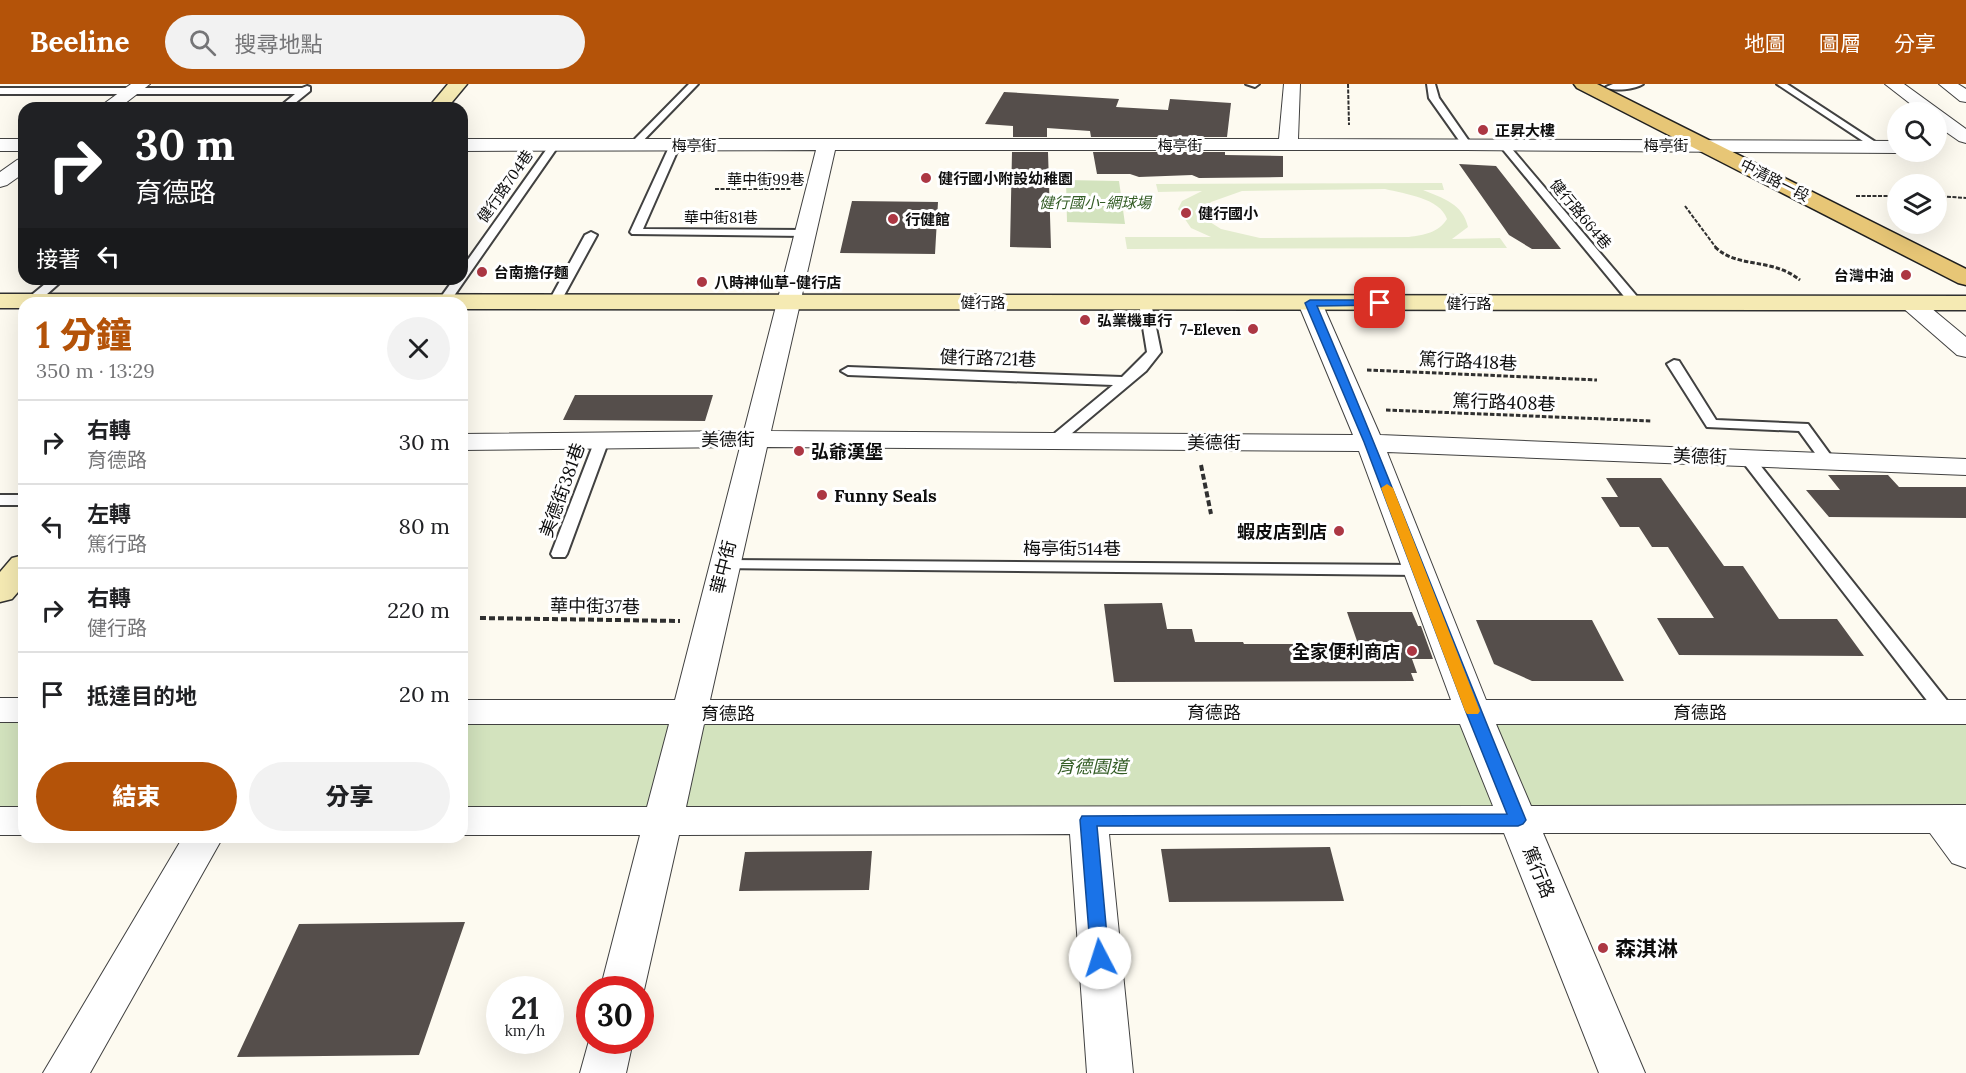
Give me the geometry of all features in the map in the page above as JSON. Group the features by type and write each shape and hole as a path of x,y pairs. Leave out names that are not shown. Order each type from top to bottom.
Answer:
{"main road":[{"name":"中清路一段","path":"1583,84 1966,278"},
{"name":"中清路一段","path":"1608,85 1966,257"}],"street":[{"path":"442,102 458,84"},
{"path":"1288,144 1292,84"},
{"path":"1893,84 1918,102"},
{"path":"116,102 137,87"},
{"path":"1947,124 1966,137"},
{"name":"梅亭街","path":"468,145 1503,144 1887,147"},
{"path":"0,145 18,145"},
{"name":"華中街","path":"625,976 661,821 827,145"},
{"path":"1947,147 1966,147"},
{"path":"0,181 18,168"},
{"path":"266,297 277,285"},
{"name":"健行路","path":"2,302 18,301"},
{"name":"健行路","path":"468,301 1966,303"},
{"name":"篤行路","path":"1310,303 1370,442 1473,712 1622,1073"},
{"path":"1911,303 1966,350"},
{"name":"美德街","path":"468,442 755,439 1370,442 1966,467"},
{"path":"0,592 18,572"},
{"path":"0,710 18,710"},
{"name":"育德路","path":"468,712 1956,712"},
{"path":"468,821 1954,819 1966,853"},
{"path":"1088,820 1110,1073"},
{"path":"0,821 18,821"},
{"path":"66,1073 200,843"},
{"path":"603,1073 607,1054"}],"lane":[{"path":"634,145 694,84"},
{"path":"1250,84 1255,84"},
{"path":"1431,84 1434,98 1466,144"},
{"path":"1608,85 1639,84"},
{"path":"1781,84 1878,147"},
{"path":"0,91 137,87 309,87"},
{"path":"290,102 309,87"},
{"name":"健行路664巷","path":"1503,144 1636,303"},
{"name":"健行路704巷","path":"468,268 554,145"},
{"name":"華中街81巷","path":"675,145 636,232 806,233"},
{"path":"555,301 591,235"},
{"path":"37,297 51,285"},
{"path":"1054,441 1141,368 1154,352 1145,303"},
{"path":"1674,364 1712,424 1803,427 1828,461"},
{"name":"健行路721巷","path":"848,371 1126,381"},
{"name":"美德街381巷","path":"559,554 602,440"},
{"path":"1748,458 1956,712"},
{"path":"0,500 18,500"},
{"name":"梅亭街514巷","path":"724,565 1419,570"}],"path":[{"path":"1348,84 1349,126 1359,144"},
{"name":"華中街99巷","path":"715,189 816,189"},
{"path":"1838,196 1887,196"},
{"path":"1947,197 1966,198"},
{"path":"1685,206 1720,252 1736,258 1789,269 1824,303"},
{"name":"篤行路418巷","path":"1338,368 1597,380"},
{"name":"篤行路408巷","path":"1356,409 1652,421"},
{"path":"1196,441 1211,514"},
{"name":"華中街37巷","path":"480,618 710,621"}],"green space":[{"name":"健行國小-網球場","path":"1066,180 1119,181 1125,224 1067,222"},
{"path":"1442,183 1444,190 1423,190 1451,203 1462,213 1468,227 1452,239 1500,238 1507,248 1127,249 1125,237 1211,237 1191,228 1178,209 1182,201 1202,191 1158,192 1156,184","holes":["1385,189 1430,202 1437,206 1447,219 1435,230 1409,237 1260,238 1221,229 1210,222 1203,212 1211,202 1242,191"]},
{"path":"675,720 653,813 468,813 468,721"},
{"name":"育德園道","path":"705,720 1463,721 1499,811 684,812"},
{"path":"1491,720 1966,722 1966,807 1529,811"},
{"path":"0,721 18,721 18,814 0,814"}],"building":[{"path":"1004,92 1119,99 1116,107 1168,110 1170,99 1231,103 1227,137 1091,137 1090,131 1047,128 1047,137 1013,137 1013,126 985,124"},
{"path":"1012,152 1048,152 1051,248 1010,247"},
{"path":"1093,152 1225,152 1225,155 1283,156 1283,177 1199,178 1192,175 1139,177 1130,174 1097,174"},
{"path":"1459,164 1496,166 1561,249 1532,249 1509,235"},
{"name":"行健館","path":"852,201 938,202 935,254 840,253"},
{"path":"575,395 713,395 705,421 563,420"},
{"path":"1828,475 1888,475 1899,487 1966,487 1966,518 1829,517 1806,490 1840,490"},
{"path":"1606,478 1661,478 1724,566 1743,566 1779,619 1837,619 1864,656 1679,655 1657,618 1714,618 1668,547 1652,547 1639,527 1620,527 1601,497 1618,497"},
{"path":"1162,603 1167,629 1192,629 1195,642 1243,642 1244,644 1358,644 1347,612 1412,612 1418,626 1421,626 1433,659 1412,659 1417,673 1411,673 1414,681 1114,682 1104,604"},
{"path":"1476,620 1592,620 1624,681 1532,681 1494,664"},
{"path":"1330,847 1344,901 1169,902 1161,849"},
{"path":"872,851 869,890 739,891 745,852"},
{"path":"465,922 419,1055 237,1057 299,924"}],"slow traffic":[{"path":"1387,488 1473,711"}],"place":[{"name":"正昇大樓","path":"1483,130"},
{"name":"健行國小附設幼稚園","path":"926,178"},
{"name":"健行國小","path":"1186,213"},
{"name":"行健館","path":"893,219"},
{"name":"台南擔仔麵","path":"482,272"},
{"name":"台灣中油","path":"1906,275"},
{"name":"八時神仙草-健行店","path":"702,282"},
{"name":"弘業機車行","path":"1085,320"},
{"name":"7-Eleven","path":"1253,329"},
{"name":"弘爺漢堡","path":"799,451"},
{"name":"Funny Seals","path":"822,495"},
{"name":"蝦皮店到店","path":"1339,531"},
{"name":"全家便利商店","path":"1412,651"},
{"name":"森淇淋","path":"1603,948"}],"route":[{"path":"1100,958 1088,820 1518,820 1473,712 1370,442 1310,303 1380,303"}]}
